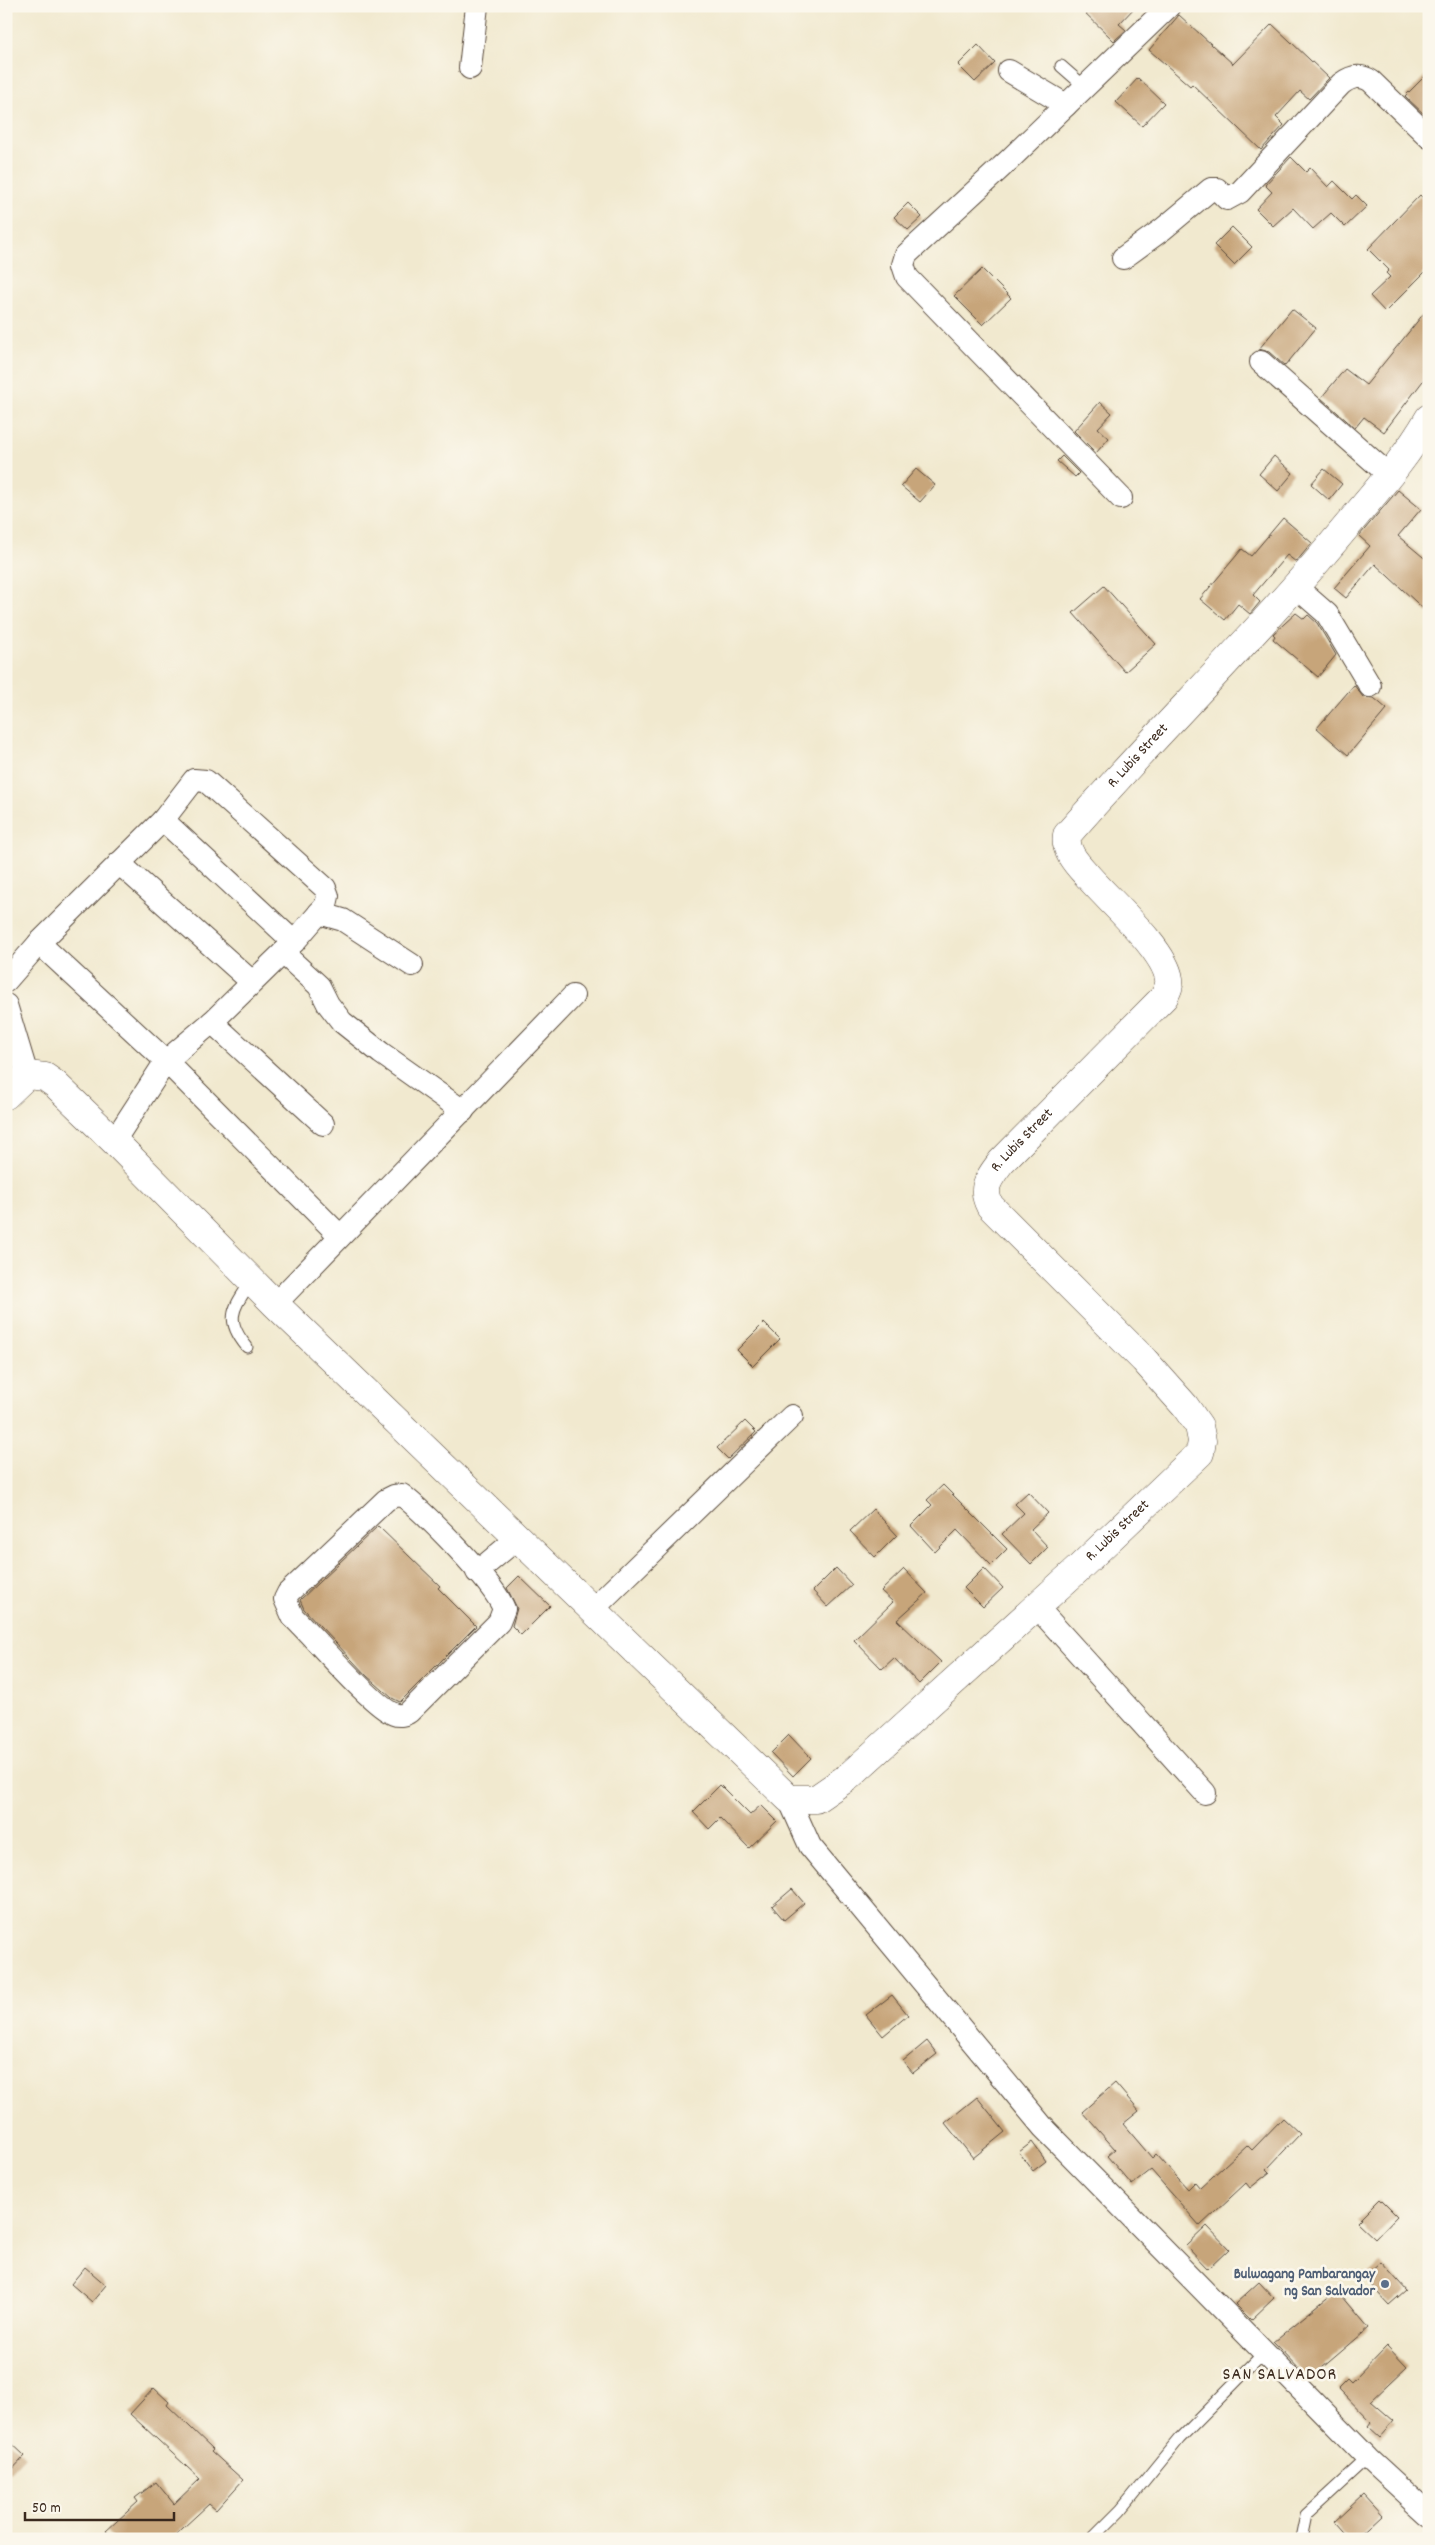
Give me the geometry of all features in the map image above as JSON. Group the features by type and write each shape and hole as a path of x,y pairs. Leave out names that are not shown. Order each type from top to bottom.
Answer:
{"street":[{"path":"470,68 477,6"},
{"path":"1121,498 907,277 903,265 906,255 1169,6"},
{"path":"1009,71 1066,105"},
{"path":"1123,258 1163,230 1212,189 1217,189 1228,199 1240,192 1341,84 1351,78 1366,78 1371,81 1429,137"},
{"path":"1261,362 1389,475"},
{"name":"R. Lubis Street","path":"789,1798 816,1799 848,1777 1194,1461 1200,1453 1202,1441 1199,1426 1185,1406 1144,1360 990,1206 985,1193 985,1183 1001,1162 1164,997 1170,986 1165,966 1156,948 1109,901 1078,865 1065,843 1067,834 1125,768 1192,701 1296,587 1389,475 1429,418"},
{"path":"1296,587 1327,614 1370,686"},
{"path":"6,981 39,943 162,820 191,781 198,779 206,781 325,888 328,901 319,913 288,948 212,1022 166,1061 114,1141"},
{"path":"162,820 288,948 319,986 328,1004 342,1022 381,1053 463,1111"},
{"path":"119,863 252,982"},
{"path":"319,913 343,920 412,965"},
{"path":"39,943 166,1061 340,1236"},
{"path":"275,1304 573,996"},
{"path":"6,1005 27,1076"},
{"path":"212,1022 323,1124"},
{"path":"6,1095 27,1076 46,1077 114,1141 275,1304 789,1798 810,1846 1043,2127 1368,2458 1429,2514"},
{"path":"593,1609 792,1416"},
{"path":"402,1495 412,1504 477,1572 504,1607 499,1622 409,1712 400,1715 394,1715 376,1701 293,1617 285,1599 288,1593 386,1500 394,1496 402,1495"},
{"path":"477,1572 519,1537"},
{"path":"1036,1606 1205,1793"}],"lane":[{"path":"1061,66 1085,87"},
{"path":"247,1346 232,1322 235,1306 252,1280"},
{"path":"1092,2539 1120,2510 1179,2439 1264,2353"},
{"path":"1301,2539 1306,2515 1368,2458"}],"building":[{"path":"1078,6 1136,6 1119,24 1126,30 1114,41"},
{"path":"1179,15 1233,64 1272,24 1329,78 1309,99 1300,91 1276,117 1284,125 1261,150 1192,84 1190,86 1149,50"},
{"path":"978,45 995,63 975,82 958,65"},
{"path":"1429,72 1429,119 1405,96"},
{"path":"1138,78 1164,103 1142,126 1116,102"},
{"path":"1291,157 1306,172 1310,168 1328,187 1334,181 1352,199 1356,195 1367,206 1345,227 1331,213 1313,229 1293,208 1273,226 1256,209 1272,192 1265,185"},
{"path":"1420,195 1429,204 1429,268 1385,312 1370,296 1390,277 1386,273 1389,270 1368,249"},
{"path":"908,203 922,217 908,230 894,217"},
{"path":"1232,227 1252,247 1234,265 1214,245"},
{"path":"982,269 1011,298 983,325 954,296"},
{"path":"1429,307 1429,373 1384,432 1364,417 1355,428 1321,398 1345,369 1366,385"},
{"path":"1292,309 1316,328 1285,366 1269,352 1259,349"},
{"path":"1100,402 1112,413 1098,428 1109,438 1096,453 1074,431"},
{"path":"1062,456 1079,473 1075,477 1057,461"},
{"path":"1274,456 1293,473 1278,491 1259,474"},
{"path":"916,469 935,485 920,502 901,486"},
{"path":"1324,469 1342,484 1329,500 1311,484"},
{"path":"1398,490 1421,509 1398,536 1429,562 1429,614 1375,564 1346,598 1334,588 1370,546 1359,536"},
{"path":"1283,518 1312,543 1296,562 1287,555 1253,595 1260,602 1250,614 1238,604 1225,620 1200,599 1242,549 1251,556"},
{"path":"1104,586 1156,644 1125,672 1073,613"},
{"path":"1296,613 1304,619 1308,615 1317,623 1336,655 1318,677 1273,639 1275,636 1273,634"},
{"path":"1354,685 1363,697 1374,698 1387,709 1348,755 1317,728"},
{"path":"764,1323 780,1339 753,1366 737,1350"},
{"path":"745,1421 756,1432 728,1459 717,1448"},
{"path":"943,1485 1007,1549 991,1565 957,1530 935,1552 911,1526 932,1505 927,1500"},
{"path":"1028,1492 1048,1513 1031,1529 1048,1547 1031,1564 1002,1534 1024,1513 1015,1504"},
{"path":"873,1509 897,1535 875,1557 850,1531"},
{"path":"378,1526 440,1586 438,1588 476,1626 400,1702 392,1698 367,1676 304,1609 300,1600"},
{"path":"836,1568 852,1585 828,1607 813,1591"},
{"path":"984,1568 1003,1588 983,1607 964,1588"},
{"path":"904,1569 927,1593 897,1620 941,1662 919,1684 894,1658 882,1669 854,1640 893,1602 881,1591"},
{"path":"519,1576 550,1606 521,1635 512,1626 517,1608 507,1588"},
{"path":"789,1735 811,1758 793,1776 771,1753"},
{"path":"720,1785 750,1815 761,1805 777,1821 749,1848 720,1818 709,1829 693,1812"},
{"path":"792,1889 804,1903 784,1920 772,1906"},
{"path":"892,1995 908,2015 883,2036 866,2015"},
{"path":"927,2041 937,2054 913,2073 903,2061"},
{"path":"1115,2083 1139,2111 1123,2124 1152,2158 1156,2154 1188,2189 1195,2182 1200,2188 1247,2145 1252,2150 1283,2118 1300,2134 1267,2169 1270,2172 1250,2188 1246,2183 1200,2226 1151,2170 1132,2185 1107,2156 1115,2149 1082,2112"},
{"path":"977,2097 1005,2132 973,2158 945,2123"},
{"path":"1032,2142 1046,2161 1033,2171 1019,2152"},
{"path":"1380,2199 1397,2216 1375,2239 1357,2222"},
{"path":"1207,2226 1229,2249 1208,2269 1186,2246"},
{"name":"Bulwagang Pambarangay ng San Salvador","path":"1381,2262 1406,2290 1389,2305 1364,2278"},
{"path":"85,2267 106,2285 92,2302 71,2284"},
{"path":"1259,2282 1274,2298 1251,2320 1235,2304"},
{"path":"1337,2290 1369,2328 1309,2379 1273,2342"},
{"path":"1387,2346 1407,2367 1371,2401 1394,2421 1380,2437 1369,2427 1372,2423 1338,2388 1347,2379 1351,2383"},
{"path":"154,2388 169,2402 167,2405 213,2449 211,2451 243,2480 216,2510 209,2504 171,2539 113,2539 106,2531 138,2502 135,2498 156,2482 174,2504 200,2479 130,2414"},
{"path":"6,2438 25,2456 6,2476"},
{"path":"1363,2494 1382,2515 1356,2539 1348,2539 1333,2522"}],"place":[{"name":"Bulwagang Pambarangay ng San Salvador","path":"1385,2284"}],"district":[{"name":"SAN SALVADOR","path":"1280,2375"}]}
